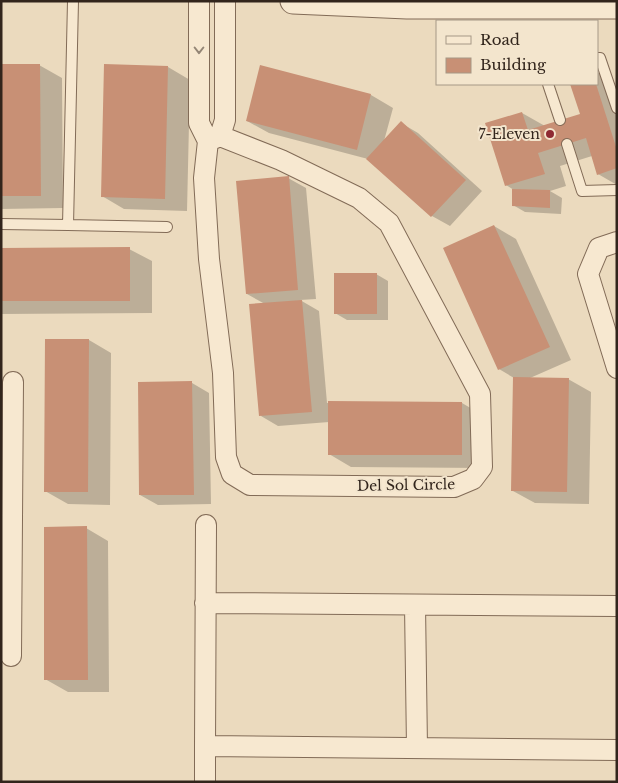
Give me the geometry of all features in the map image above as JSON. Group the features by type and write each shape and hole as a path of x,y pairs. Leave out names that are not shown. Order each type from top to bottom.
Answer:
{"street":[{"name":"Del Sol Circle","path":"199,1 199,123 214,138 280,160 359,198 389,223 480,394 482,467 474,479 454,487 250,485 232,474 226,457 223,373 209,259 204,178 214,138 225,120 225,1"},
{"path":"293,1 407,4 486,10 562,4 617,6"},
{"path":"199,89 225,88"},
{"path":"617,242 599,248 588,274 617,368"},
{"path":"11,656 7,508 13,382"},
{"path":"205,782 206,525"},
{"path":"205,603 617,606"},
{"path":"415,605 417,748"},
{"path":"205,746 617,750"}],"lane":[{"path":"68,225 73,1"},
{"path":"598,58 600,58 617,108"},
{"path":"548,85 560,120"},
{"path":"567,144 582,191 617,190"},
{"path":"1,224 166,226"}],"building":[{"path":"1,64 40,64 41,196 1,196"},
{"path":"104,64 168,66 165,199 101,197"},
{"path":"260,65 371,94 357,150 246,121"},
{"name":"7-Eleven","path":"570,85 596,85 617,150 617,168 597,175 586,138 538,153 545,174 505,186 485,123 522,112 528,130 580,114"},
{"path":"401,121 466,180 431,217 366,159"},
{"path":"289,176 298,290 246,294 236,181"},
{"path":"512,189 550,190 550,208 512,206"},
{"path":"494,225 550,347 498,370 443,248"},
{"path":"130,247 130,301 1,301 1,248"},
{"path":"334,273 377,273 377,314 334,314"},
{"path":"302,300 312,412 259,416 249,304"},
{"path":"45,339 89,339 88,492 44,492"},
{"path":"513,377 569,378 567,492 511,491"},
{"path":"192,381 194,495 139,495 138,382"},
{"path":"328,401 462,402 462,455 328,455"},
{"path":"87,526 88,680 44,680 44,527"}],"place":[{"name":"7-Eleven","path":"550,134"}]}
